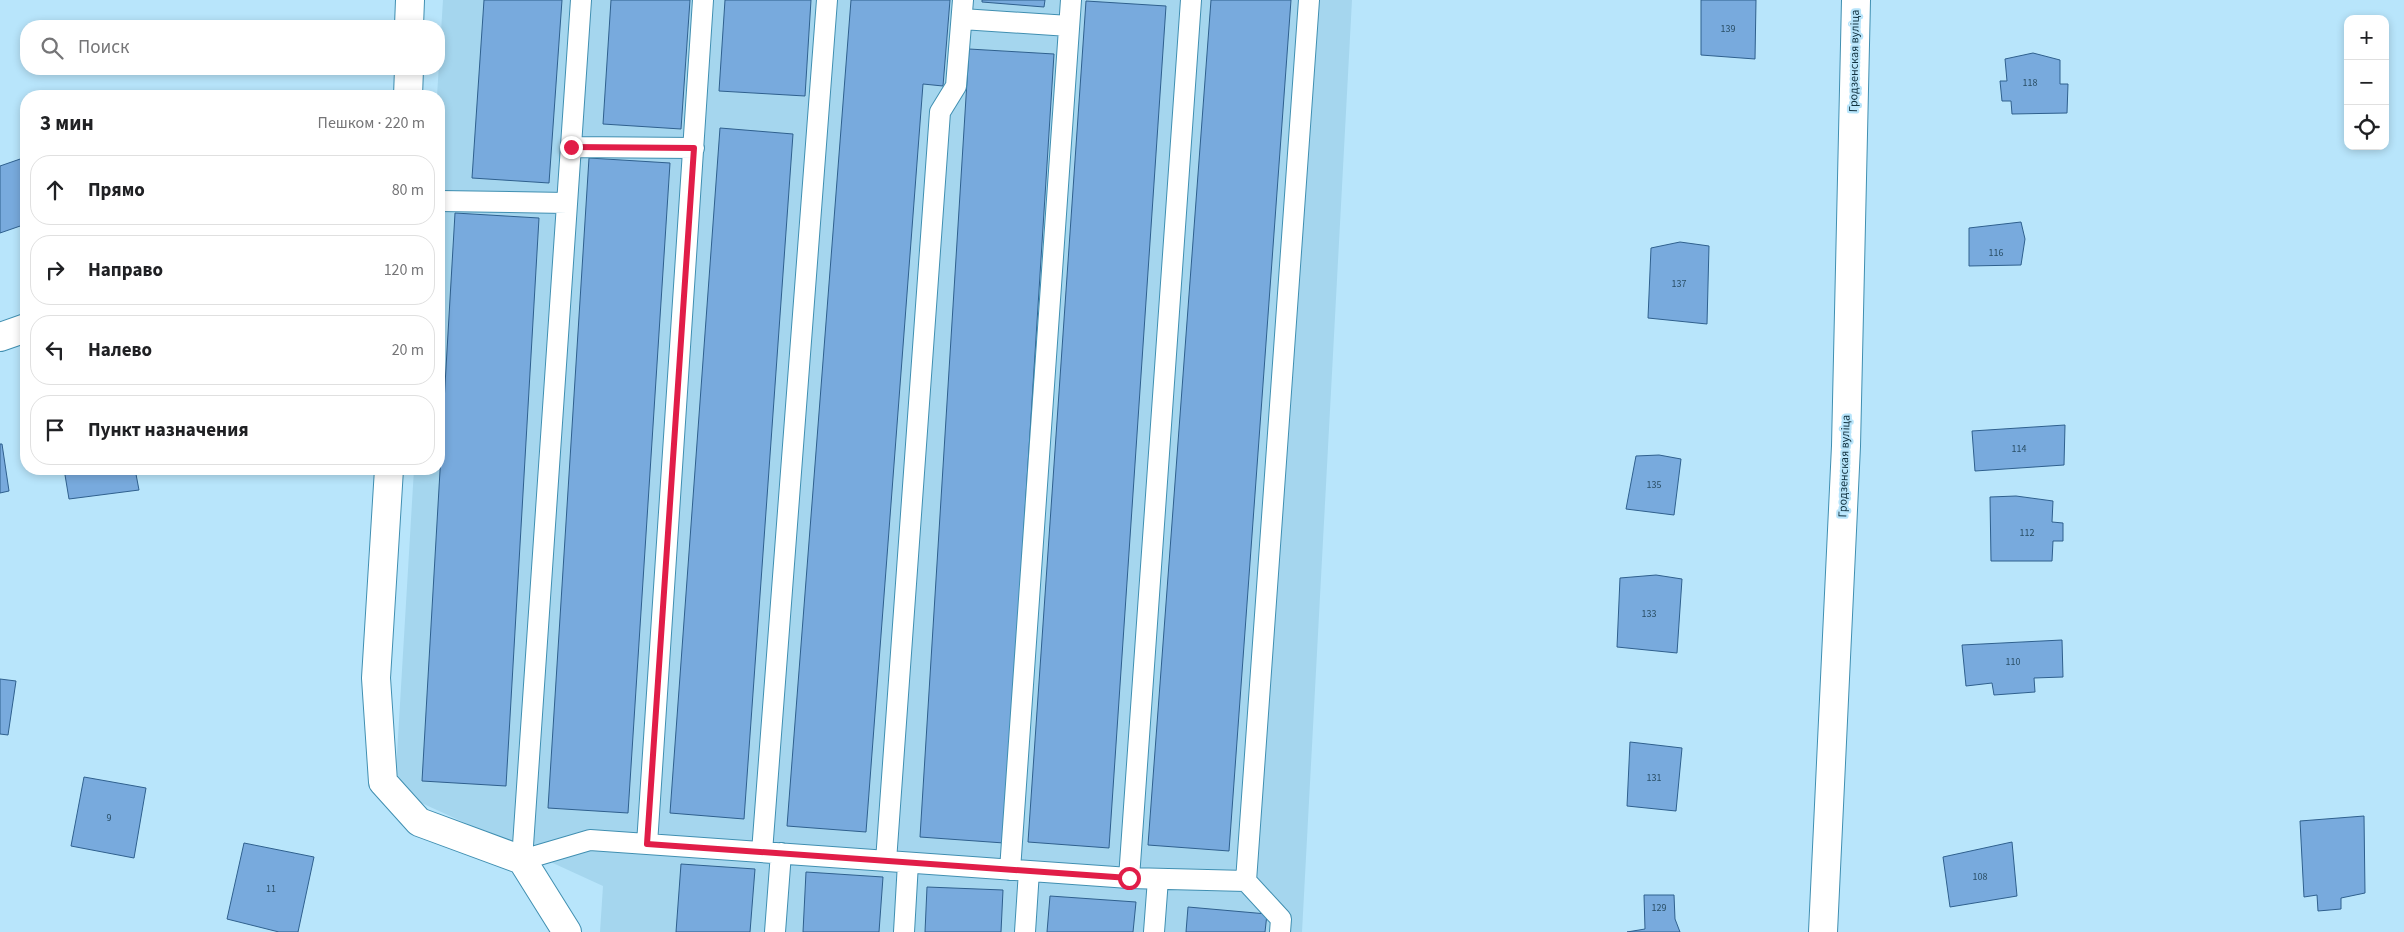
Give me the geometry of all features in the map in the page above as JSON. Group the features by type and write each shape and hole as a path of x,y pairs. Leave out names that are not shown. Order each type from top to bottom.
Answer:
{"street":[{"path":"409,20 410,0"},
{"name":"Гродзенская вуліца","path":"1823,932 1846,446 1856,0"},
{"path":"408,75 408,90"},
{"path":"0,337 20,330"},
{"path":"389,475 376,678 383,782 419,822 522,860 567,932"}],"lane":[{"path":"581,0 522,860 590,840 1129,878 1246,880"},
{"path":"647,844 704,0"},
{"path":"775,932 771,852 827,0"},
{"path":"1025,932 1020,870 1071,0"},
{"path":"1129,878 1191,0"},
{"path":"1280,932 1281,919 1246,880 1309,0"},
{"path":"886,861 940,112 956,86 963,10 1069,26"},
{"path":"571,147 694,148"},
{"path":"445,201 567,203"},
{"path":"904,932 908,863"},
{"path":"1154,932 1158,879"}],"shaded area":[{"path":"443,0 1352,0 1302,932 600,932 603,886 404,795 396,771 414,475 445,475 445,90 437,90 438,75 445,75 445,20 442,20"}],"building":[{"path":"484,0 562,0 549,183 472,178"},
{"path":"611,0 690,0 681,129 603,124"},
{"path":"725,0 811,0 805,96 719,91"},
{"path":"851,0 950,0 943,86 923,84 866,832 787,826"},
{"path":"982,0 1045,0 1044,7 982,2"},
{"path":"1211,0 1291,0 1229,851 1148,845"},
{"path":"1701,0 1756,0 1755,59 1701,55"},
{"path":"1086,1 1166,6 1109,848 1028,842"},
{"path":"969,49 1054,54 1004,843 920,837"},
{"path":"2033,53 2060,60 2060,84 2068,84 2067,113 2012,114 2011,101 2002,101 2000,81 2007,81 2005,59"},
{"path":"720,128 793,134 744,819 670,813"},
{"path":"589,158 670,163 628,813 548,808"},
{"path":"20,159 20,226 0,233 0,166"},
{"path":"455,213 539,218 506,786 422,781 440,475 445,475 445,385"},
{"path":"2021,222 2025,239 2021,265 1969,266 1969,228"},
{"path":"1680,242 1709,246 1707,324 1648,318 1651,248"},
{"path":"2065,425 2064,465 1975,471 1972,431"},
{"path":"0,444 2,444 9,491 0,493"},
{"path":"1659,455 1681,459 1674,515 1626,509 1636,456"},
{"path":"65,475 136,475 139,490 69,499"},
{"path":"2016,496 2053,501 2052,522 2063,523 2063,541 2053,541 2052,561 1991,561 1990,497"},
{"path":"1656,575 1682,579 1677,653 1617,647 1620,578"},
{"path":"2062,640 2063,677 2034,678 2035,692 1994,695 1992,683 1966,686 1962,645"},
{"path":"0,679 16,681 8,735 0,734"},
{"path":"1630,742 1682,748 1676,811 1627,806"},
{"path":"84,777 146,788 134,858 71,846"},
{"path":"2364,816 2365,893 2341,898 2341,909 2318,911 2317,895 2304,897 2300,821"},
{"path":"2012,842 2017,896 1950,907 1943,857"},
{"path":"244,843 314,857 298,932 279,932 227,919"},
{"path":"681,864 755,869 750,932 676,932"},
{"path":"806,872 883,877 879,932 803,932"},
{"path":"927,887 1003,890 1001,932 925,932"},
{"path":"1644,895 1674,895 1675,919 1680,932 1627,932 1645,929"},
{"path":"1050,896 1136,902 1133,932 1047,932"},
{"path":"1188,907 1267,914 1265,932 1186,932"}],"route":[{"path":"571,147 694,148 647,844 1129,878"}]}
